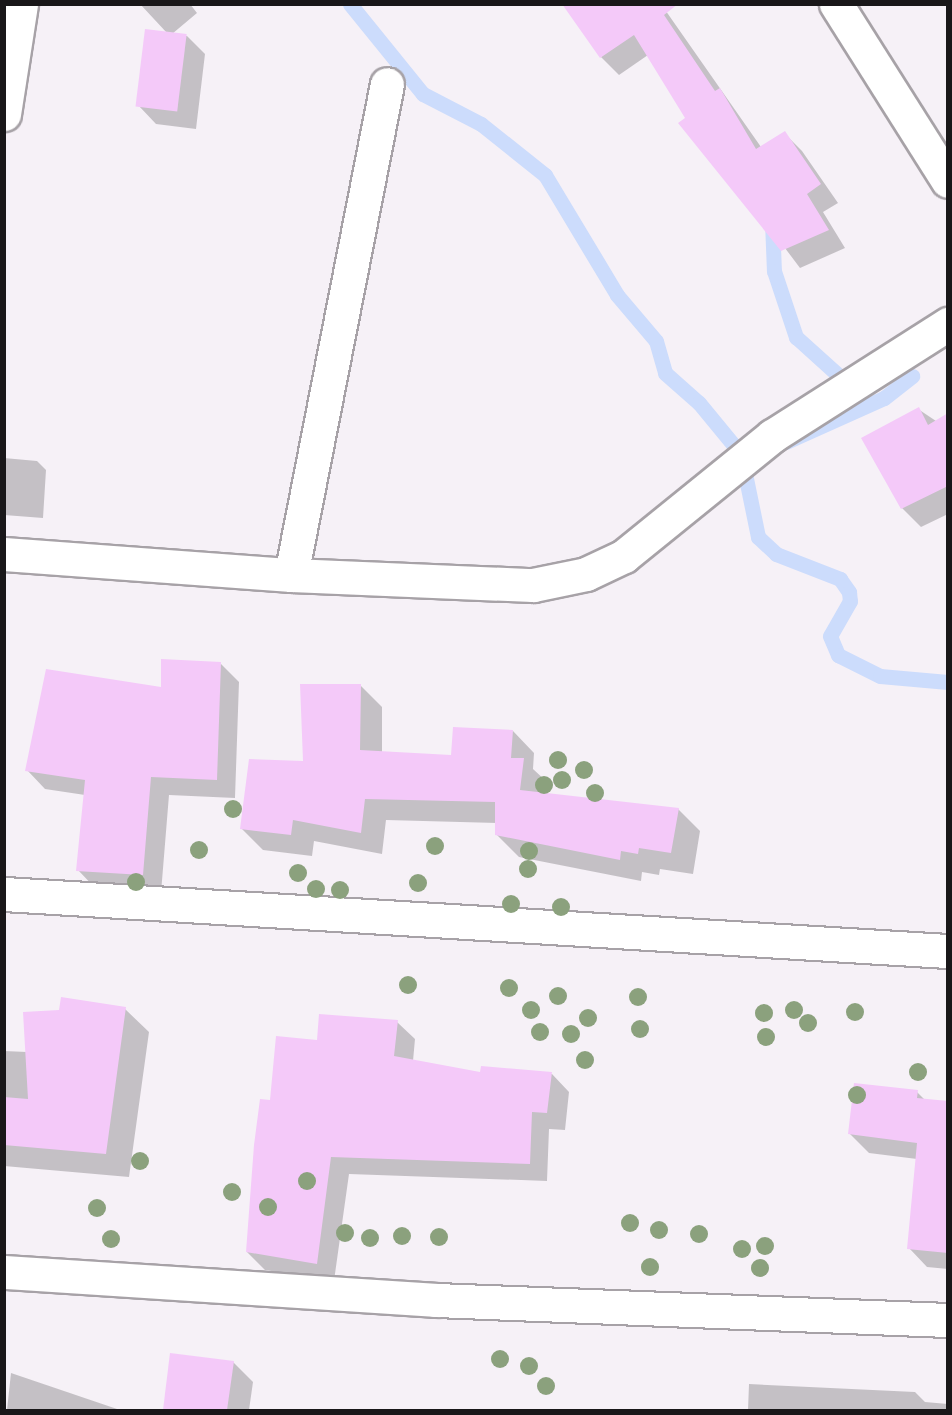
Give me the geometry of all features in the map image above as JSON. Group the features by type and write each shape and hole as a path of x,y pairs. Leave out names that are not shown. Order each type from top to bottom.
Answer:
{"street":[{"path":"4,114 21,4"},
{"path":"836,4 948,181"},
{"path":"291,575 387,84"},
{"path":"4,554 291,575 533,585 586,574 624,556 772,436 948,324"},
{"path":"4,894 948,951"},
{"path":"4,1272 436,1300 948,1320"}],"building":[{"path":"562,4 678,4 664,15 715,91 720,88 756,149 785,131 821,184 807,194 829,230 781,251 678,123 685,118 634,35 600,58"},
{"path":"145,29 187,34 177,112 135,106"},
{"path":"919,407 928,425 948,413 948,486 901,509 861,438"},
{"path":"161,659 221,662 217,780 151,777 143,875 76,871 85,780 25,771 46,669 161,687"},
{"path":"300,684 361,684 360,750 451,755 453,727 513,730 511,758 524,758 520,790 679,808 671,853 639,848 638,854 621,851 620,860 495,835 495,802 365,799 361,833 293,820 291,835 240,829 249,759 303,761"},
{"path":"61,997 126,1007 106,1154 4,1145 4,1097 28,1099 23,1012 59,1010"},
{"path":"319,1014 398,1020 394,1056 480,1072 481,1066 552,1072 547,1113 532,1112 530,1164 331,1157 317,1264 246,1252 260,1099 270,1100 276,1036 317,1040"},
{"path":"854,1083 918,1090 917,1098 948,1101 948,1253 907,1249 917,1143 848,1134"},
{"path":"170,1353 234,1361 227,1410 163,1410"}],"waterway":[{"path":"350,4 423,94 481,124 545,175 617,295 656,341 665,373 699,403 741,454 758,537 776,554 840,579 849,592 850,601 830,636 838,655 880,676 948,682"},
{"path":"772,222 774,271 796,337 848,384 852,394 848,413"},
{"path":"786,442 884,398 912,376"}]}
